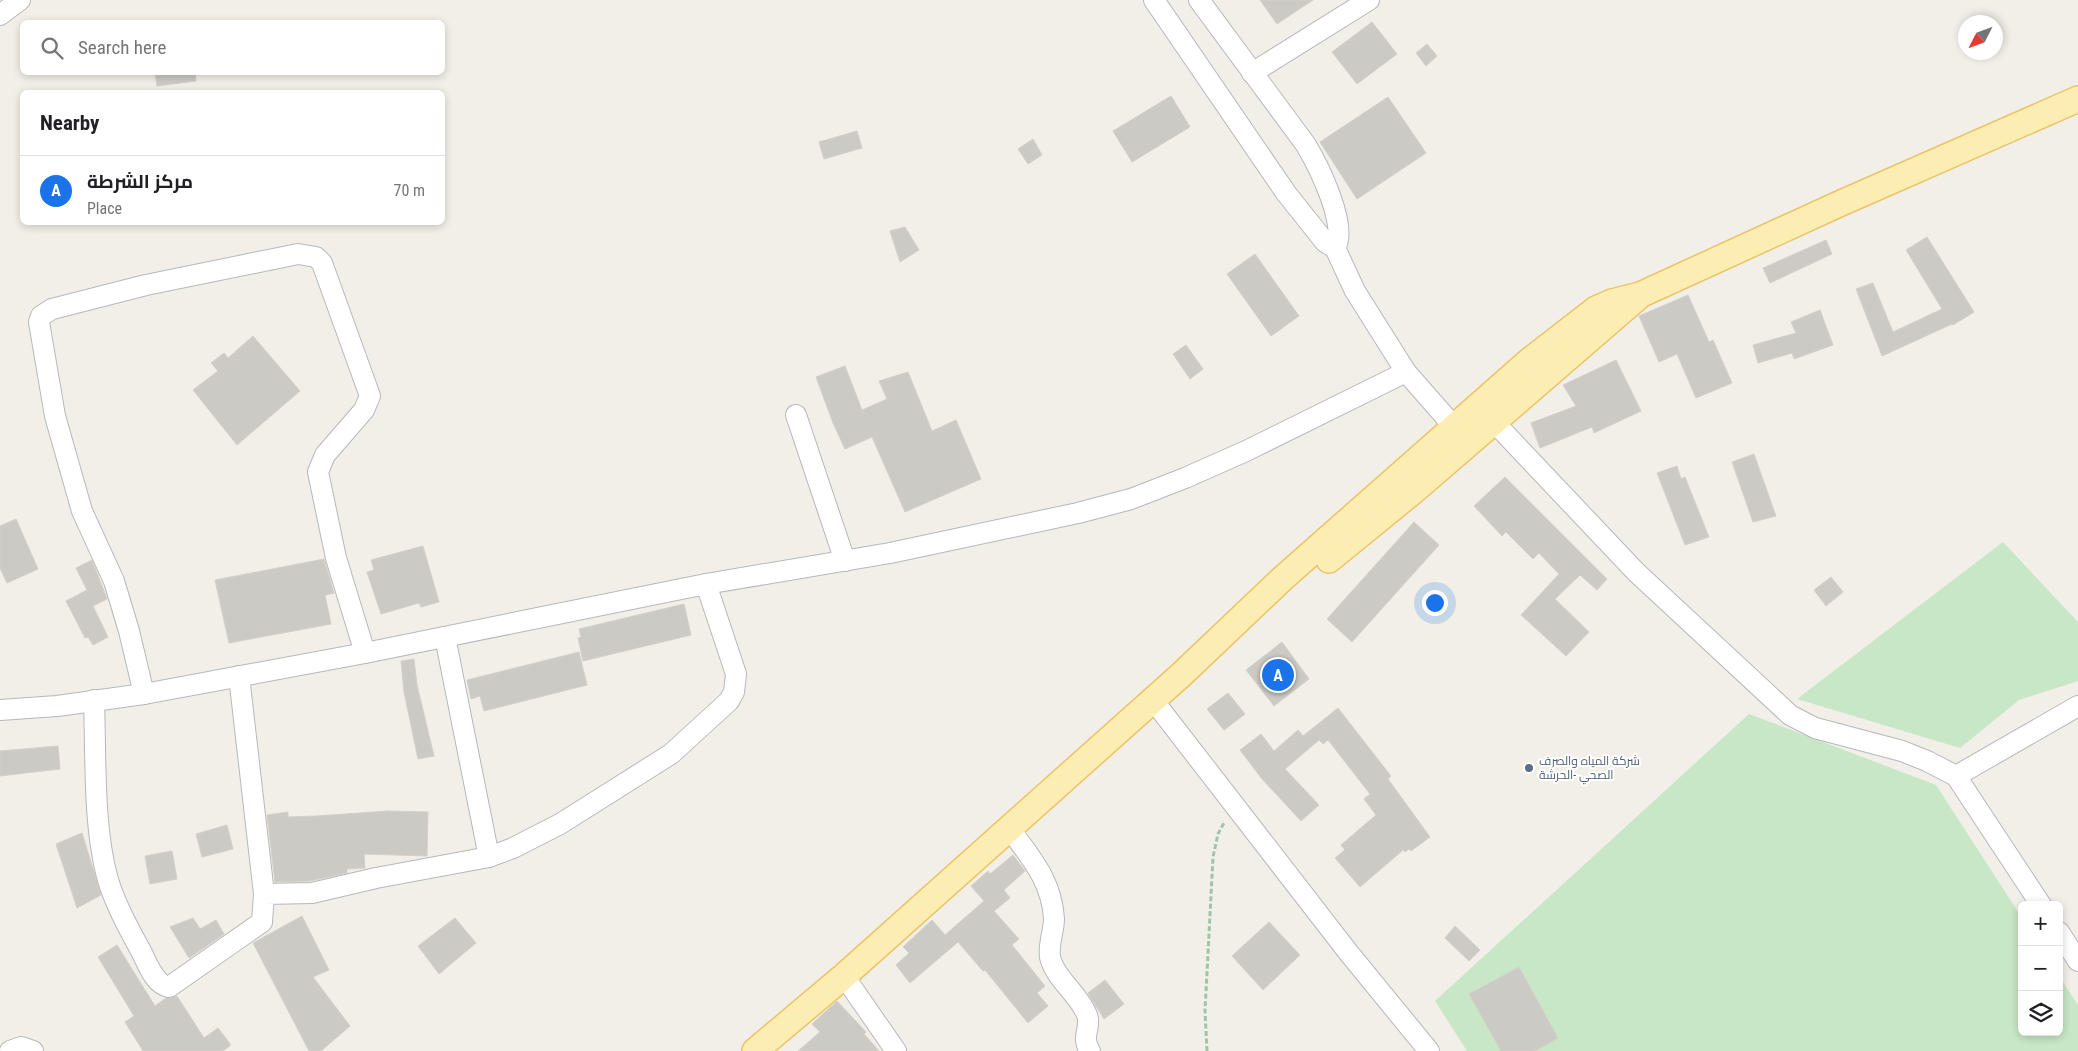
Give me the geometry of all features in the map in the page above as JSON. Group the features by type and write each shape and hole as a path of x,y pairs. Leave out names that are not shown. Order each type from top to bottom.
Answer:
{"main road":[{"path":"1462,436 1494,422 1550,371 1621,314 1640,295 1651,278 2078,84"},
{"path":"755,1051 844,976 1181,675 1282,579 1462,436 1530,361 1579,320 1612,302 1640,295 1839,204 2078,99"}],"street":[{"path":"0,15 20,0"},
{"path":"1154,0 1286,193 1325,242 1335,248 1355,291 1406,372 1462,436"},
{"path":"1199,0 1301,138 1318,167 1336,220 1339,239 1335,248"},
{"path":"1252,73 1367,0"},
{"path":"144,694 129,631 114,581 82,511 56,416 39,322 41,316 52,309 146,285 298,254 316,257 322,263 370,396 364,410 326,455 318,472 336,558 365,653"},
{"path":"0,710 144,694 365,653 706,584 890,553 1131,499 1246,451 1406,372"},
{"path":"796,416 845,561"},
{"path":"1494,422 1636,572 1790,715 1815,728 1902,751 1927,760 1956,776 2038,901"},
{"path":"264,894 312,893 376,878 489,857 560,824 670,754 729,701 734,692 736,674 706,584"},
{"path":"445,636 489,857"},
{"path":"94,700 101,845 108,880 121,914 158,982 170,987 262,922 264,894 240,676"},
{"path":"1153,700 1348,952 1429,1051"},
{"path":"1956,776 2078,706"},
{"path":"1009,828 1034,862 1052,894 1054,928 1050,957 1054,967 1086,1013 1088,1024 1085,1040 1090,1051"},
{"path":"2063,938 2078,961"},
{"path":"844,976 896,1051"},
{"path":"10,1051 21,1047 33,1051"}],"path":[{"path":"1207,1051 1205,1012 1213,857 1218,834 1235,806"}],"green space":[{"path":"2003,542 2078,622 2078,681 2019,700 1960,748 1797,699"},
{"path":"1749,714 1936,785 2018,912 2018,1036 2063,1036 2063,982 2078,1005 2078,1051 1467,1051 1435,1001"}],"building":[{"path":"1260,0 1313,0 1277,24"},
{"path":"1372,22 1397,54 1357,84 1332,52"},
{"path":"1427,44 1437,56 1426,66 1416,53"},
{"path":"155,75 195,75 196,81 157,86"},
{"path":"1171,96 1190,127 1132,162 1113,131"},
{"path":"1388,97 1426,153 1357,199 1320,142"},
{"path":"857,131 862,148 824,159 819,142"},
{"path":"1033,139 1042,155 1028,164 1018,149"},
{"path":"905,227 919,250 900,262 890,231"},
{"path":"1927,237 1974,312 1953,325 1882,356 1856,289 1873,283 1893,332 1942,309 1906,250"},
{"path":"1826,240 1832,254 1770,283 1763,268"},
{"path":"1255,254 1299,316 1271,336 1227,274"},
{"path":"1688,295 1709,342 1713,340 1732,383 1696,398 1677,354 1659,362 1639,316"},
{"path":"1820,310 1833,345 1794,359 1792,353 1758,363 1753,345 1796,333 1791,322"},
{"path":"253,336 300,391 237,445 193,390 218,371 211,363 224,353 228,358"},
{"path":"1186,345 1203,369 1190,379 1173,354"},
{"path":"1616,360 1641,411 1594,433 1592,427 1540,448 1531,423 1576,406 1563,385"},
{"path":"845,366 862,410 887,399 879,381 908,372 932,431 956,420 981,479 905,512 872,437 845,449 833,423 816,377"},
{"path":"1754,454 1776,516 1753,522 1732,462"},
{"path":"1677,466 1681,479 1685,477 1709,537 1685,545 1657,473"},
{"path":"1505,477 1607,579 1597,590 1580,575 1555,599 1589,632 1566,656 1521,615 1559,574 1539,553 1533,559 1506,532 1502,536 1474,506"},
{"path":"16,519 38,569 7,583 0,568 0,526"},
{"path":"1414,522 1439,545 1352,642 1327,619"},
{"path":"423,546 439,602 421,607 419,603 381,614 367,572 374,570 371,560"},
{"path":"324,559 334,593 325,595 331,624 229,643 215,580"},
{"path":"92,560 107,599 93,606 108,637 93,645 88,637 85,638 66,601 87,590 76,568"},
{"path":"1831,577 1843,592 1826,606 1814,590"},
{"path":"684,604 691,635 583,661 578,638 581,637 579,629"},
{"path":"1282,642 1309,679 1274,706 1246,670"},
{"path":"579,652 587,685 484,711 480,696 471,699 467,680"},
{"path":"414,659 417,685 434,756 418,759 404,692 401,661"},
{"path":"1228,693 1245,714 1224,730 1207,709"},
{"path":"1338,708 1391,776 1388,779 1430,837 1411,851 1409,849 1405,852 1403,850 1360,887 1335,858 1345,850 1341,845 1376,815 1364,799 1370,794 1328,740 1323,744 1319,740 1285,769 1319,805 1301,821 1262,779 1240,750 1261,734 1274,751 1298,730 1303,736"},
{"path":"58,746 60,769 0,776 0,751"},
{"path":"388,811 428,812 427,856 364,854 365,868 347,869 347,873 310,881 275,882 267,815 288,812 288,817"},
{"path":"227,825 233,849 202,857 196,834"},
{"path":"82,833 101,895 77,908 56,844"},
{"path":"172,851 177,879 150,884 145,856"},
{"path":"1013,855 1025,871 1004,890 1010,898 994,911 1019,939 1012,945 1045,986 1037,993 1048,1006 1028,1023 985,970 983,971 958,942 910,983 896,965 909,953 903,947 932,920 945,935 984,901 971,886 988,871 990,874"},
{"path":"302,916 329,970 313,977 350,1026 321,1051 309,1051 253,943"},
{"path":"193,918 200,929 216,920 224,934 189,958 170,927"},
{"path":"455,918 476,943 439,974 418,946"},
{"path":"1269,922 1300,955 1263,990 1232,956"},
{"path":"1455,926 1480,950 1469,961 1445,938"},
{"path":"117,945 155,1006 166,998 177,996 204,1038 218,1028 231,1045 223,1051 143,1051 125,1022 134,1016 98,957"},
{"path":"1519,967 1558,1038 1535,1051 1501,1051 1469,994"},
{"path":"1105,980 1124,1004 1104,1019 1088,993"},
{"path":"837,1001 866,1032 864,1034 879,1051 798,1051 820,1032 812,1024"}],"place":[{"name":"مركز الشرطة","path":"1278,675"},
{"name":"شركة المياه والصرف الصحي -الحرشة","path":"1529,768"}]}
